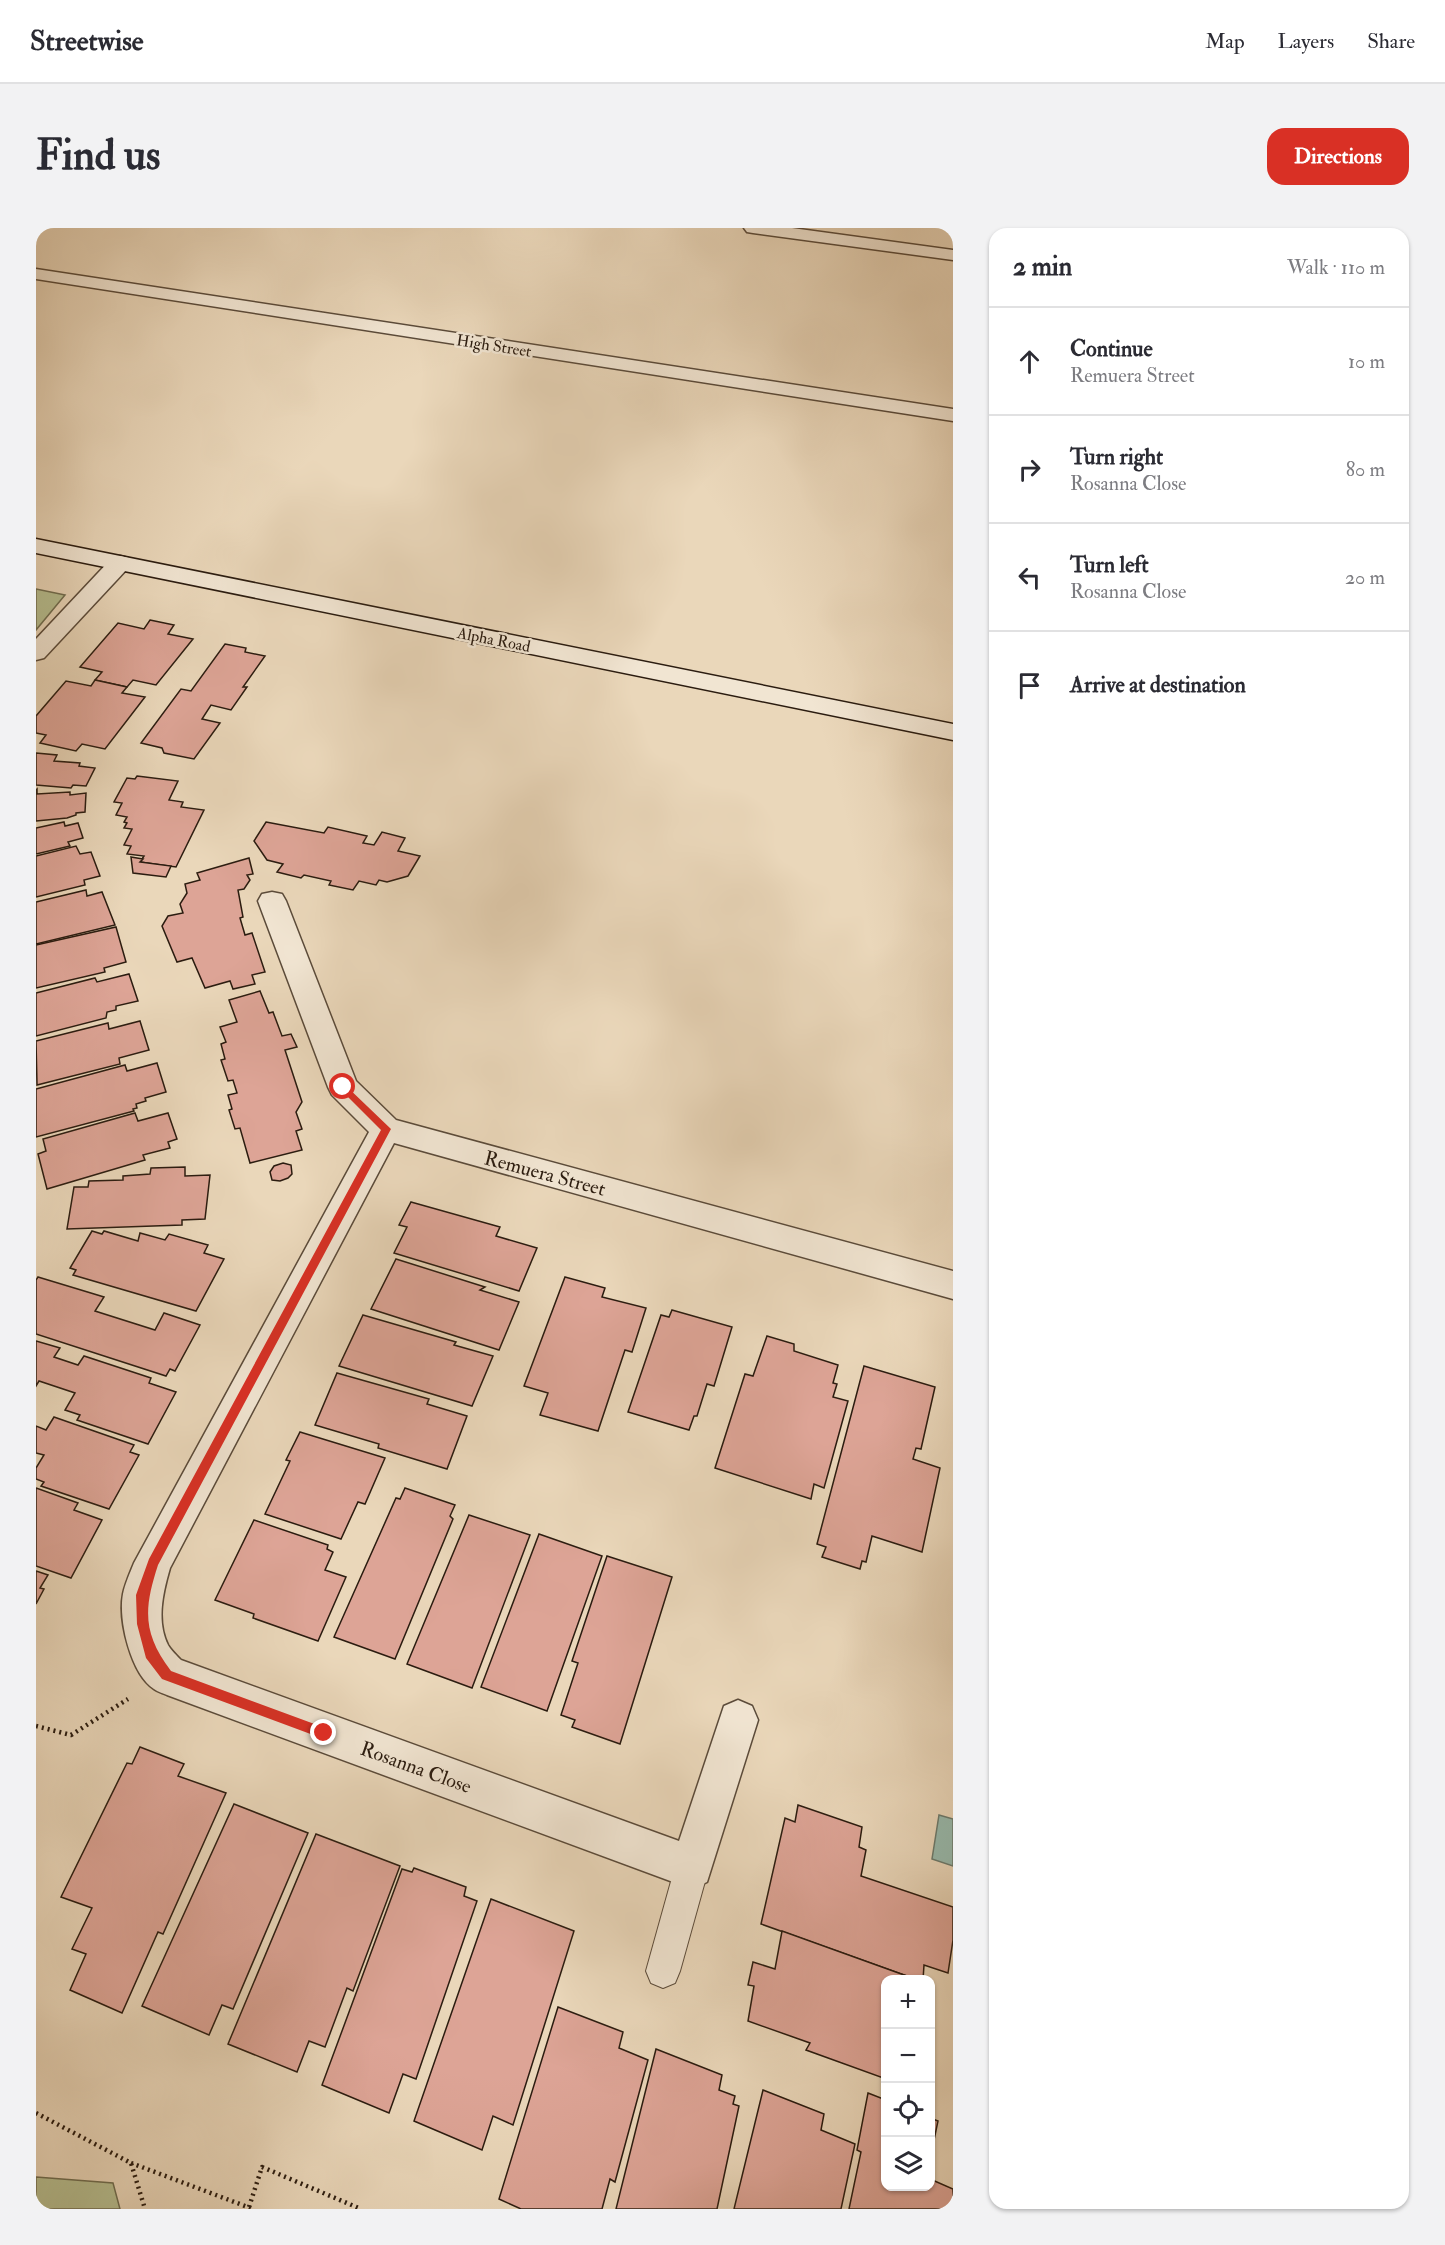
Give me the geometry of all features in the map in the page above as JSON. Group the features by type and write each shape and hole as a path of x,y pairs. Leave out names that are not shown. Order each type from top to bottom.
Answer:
{"street":[{"path":"753,228 953,255"},
{"name":"High Street","path":"36,274 953,415"},
{"name":"Alpha Road","path":"36,546 953,732"},
{"path":"36,653 120,563"},
{"name":"Remuera Street","path":"272,901 343,1087 386,1129 953,1286"},
{"path":"167,1675 150,1654 143,1624 142,1595 153,1563 386,1129"},
{"name":"Rosanna Close","path":"167,1675 692,1867"},
{"path":"692,1867 738,1720"}],"lane":[{"path":"663,1971 692,1867"}],"path":[{"path":"36,1726 71,1735 167,1675"},
{"path":"36,2113 131,2163 251,2208 262,2167 361,2209"},
{"path":"131,2163 145,2209"}],"green space":[{"path":"36,589 65,595 36,630"},
{"path":"36,2177 113,2183 120,2209 36,2209"}],"shaded area":[{"path":"939,1815 953,1819 953,1866 932,1859"}],"building":[{"path":"150,620 174,625 168,634 193,639 156,685 133,680 127,687 95,680 102,672 80,667 118,623 144,629"},
{"path":"225,644 246,648 245,652 265,656 243,687 247,687 231,710 211,705 202,719 220,723 194,759 164,753 162,748 141,743 181,689 191,691"},
{"path":"95,680 127,687 122,693 145,697 105,749 82,744 76,751 40,743 46,735 36,733 36,716 66,681 91,686"},
{"path":"36,753 57,755 54,761 80,763 79,766 95,768 86,786 73,785 71,788 36,785"},
{"path":"137,776 178,781 169,800 183,802 181,807 204,810 176,867 140,862 144,856 127,854 131,846 124,845 132,829 124,828 127,817 116,815 122,803 114,802 127,778 135,779"},
{"path":"37,789 37,794 86,793 85,812 76,813 67,818 36,821"},
{"path":"64,822 65,826 78,823 83,838 68,842 70,846 36,854 36,828"},
{"path":"266,822 324,833 328,827 367,836 363,843 374,845 382,832 405,838 398,851 420,856 408,876 387,882 379,880 376,885 359,881 353,890 329,885 331,881 304,875 301,878 277,872 283,864 267,860 254,841"},
{"path":"76,846 80,854 91,852 100,876 84,880 85,885 36,897 36,856"},
{"path":"131,857 143,859 140,862 171,866 166,877 133,873"},
{"path":"249,858 253,874 247,875 250,880 244,889 238,890 243,917 240,918 245,935 252,933 265,972 252,975 255,984 233,989 230,981 205,988 192,958 177,962 162,926 168,916 183,913 180,904 187,893 185,884 200,880 197,873"},
{"path":"86,890 87,896 102,892 115,925 36,944 36,902"},
{"path":"116,927 126,962 104,968 105,972 36,988 36,945"},
{"path":"129,974 138,1001 116,1006 116,1010 107,1012 106,1018 36,1036 36,993 95,978 97,982"},
{"path":"260,991 269,1013 273,1012 282,1036 291,1034 297,1047 285,1050 302,1102 296,1112 302,1129 296,1131 302,1150 250,1163 240,1128 235,1129 229,1110 232,1109 228,1095 237,1093 233,1080 228,1081 221,1060 225,1059 221,1044 226,1042 220,1027 237,1022 229,1000"},
{"path":"140,1021 149,1050 119,1058 120,1064 37,1085 36,1041 108,1023 109,1029"},
{"path":"157,1063 166,1092 145,1098 146,1101 136,1104 137,1108 133,1109 134,1111 36,1137 36,1089 125,1065 127,1071"},
{"path":"135,1113 138,1121 168,1113 177,1139 168,1142 170,1148 143,1155 145,1160 47,1189 38,1154 46,1151 43,1139"},
{"path":"283,1163 291,1165 292,1174 280,1181 272,1180 270,1172 274,1166"},
{"path":"185,1167 185,1176 210,1175 205,1219 182,1220 182,1225 67,1229 74,1187 88,1187 89,1181 123,1180 123,1176 150,1174 151,1168"},
{"path":"411,1202 500,1227 496,1236 537,1248 519,1291 394,1253 407,1227 399,1225"},
{"path":"92,1231 102,1234 104,1231 138,1241 140,1233 165,1240 169,1234 208,1245 204,1253 224,1259 196,1311 73,1275 76,1270 70,1268"},
{"path":"396,1259 485,1287 480,1290 519,1302 499,1350 371,1309"},
{"path":"38,1277 104,1297 95,1311 155,1330 164,1313 200,1325 175,1371 170,1369 166,1376 36,1334 36,1280"},
{"path":"565,1277 605,1288 602,1297 646,1308 632,1352 625,1350 598,1431 540,1415 548,1393 524,1386"},
{"path":"672,1310 732,1327 714,1386 707,1384 697,1416 694,1416 689,1430 628,1412 661,1315 669,1317"},
{"path":"363,1315 456,1342 454,1345 493,1356 472,1406 339,1366"},
{"path":"767,1336 794,1344 794,1351 838,1365 833,1383 837,1384 833,1397 848,1401 824,1488 814,1484 811,1499 715,1468 745,1374 753,1376"},
{"path":"36,1341 60,1348 54,1357 78,1365 84,1356 151,1378 149,1383 176,1392 148,1444 77,1420 80,1415 65,1410 75,1393 39,1381 36,1386"},
{"path":"864,1366 935,1387 921,1449 916,1448 913,1459 940,1468 922,1552 872,1536 866,1562 862,1561 860,1569 822,1557 826,1547 817,1544"},
{"path":"337,1373 429,1399 427,1404 467,1416 447,1469 378,1448 379,1444 315,1425"},
{"path":"54,1417 134,1445 130,1452 139,1455 109,1509 41,1486 44,1482 36,1479 36,1468 44,1455 36,1453 36,1426 46,1430"},
{"path":"300,1432 385,1458 365,1504 358,1502 341,1539 265,1514 290,1461 286,1460"},
{"path":"36,1488 78,1503 74,1510 102,1520 71,1578 36,1566"},
{"path":"405,1488 455,1505 450,1516 453,1519 395,1659 334,1637 396,1498 400,1499"},
{"path":"469,1515 530,1535 472,1688 407,1664"},
{"path":"254,1520 328,1545 327,1549 333,1552 325,1570 346,1577 318,1641 253,1618 254,1614 215,1600"},
{"path":"539,1534 602,1556 547,1711 481,1687"},
{"path":"607,1556 672,1577 620,1744 572,1727 575,1720 561,1715 578,1663 572,1661"},
{"path":"36,1571 48,1575 40,1588 44,1589 36,1604"},
{"path":"140,1747 184,1764 178,1776 226,1793 163,1934 158,1932 122,2013 70,1990 86,1954 72,1949 92,1908 61,1897 127,1763 132,1764"},
{"path":"234,1804 308,1833 233,2009 222,2005 209,2035 142,2006"},
{"path":"798,1805 862,1827 859,1847 866,1850 861,1876 953,1907 953,1940 948,1973 924,1965 923,1975 904,1975 761,1924 785,1818 795,1822"},
{"path":"316,1834 400,1866 353,1991 347,1988 325,2047 309,2041 297,2072 228,2044"},
{"path":"414,1868 466,1887 464,1896 477,1901 416,2079 403,2074 389,2113 322,2085 402,1869 412,1872"},
{"path":"491,1899 574,1931 513,2125 493,2116 482,2150 414,2121"},
{"path":"782,1931 904,1975 881,1975 881,2077 806,2050 810,2043 748,2021 754,1986 748,1985 753,1962 775,1969"},
{"path":"558,2007 623,2032 619,2048 648,2060 615,2182 610,2179 602,2209 521,2209 499,2199"},
{"path":"656,2049 722,2075 719,2090 735,2096 733,2104 739,2106 717,2209 616,2209"},
{"path":"763,2090 824,2114 821,2130 855,2144 841,2209 734,2209"},
{"path":"868,2093 881,2098 881,2191 935,2191 935,2181 953,2189 953,2209 849,2209 861,2152 857,2150"},
{"path":"935,2120 938,2121 935,2135"}],"route":[{"path":"324,1733 167,1675 150,1654 143,1624 142,1595 153,1563 386,1129 343,1087"}]}
